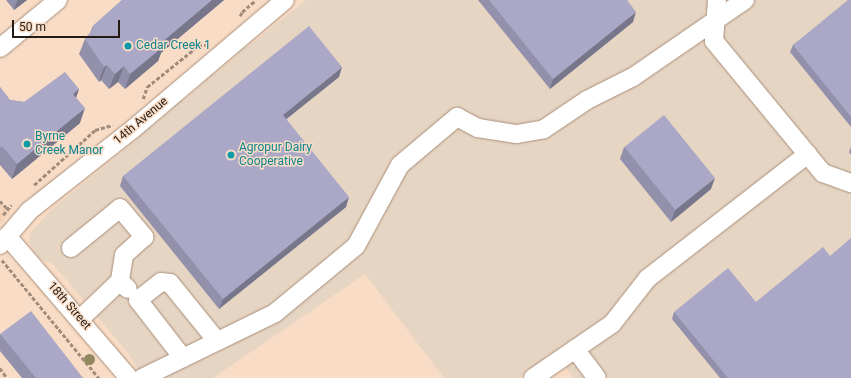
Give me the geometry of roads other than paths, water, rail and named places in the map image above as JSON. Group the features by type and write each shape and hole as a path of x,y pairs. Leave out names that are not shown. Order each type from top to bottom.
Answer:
{"street":[{"path":"0,48 58,0"},
{"name":"14th Avenue","path":"3,241 29,211 133,128 285,0"},
{"path":"717,0 714,41 823,173 851,183"},
{"path":"142,378 275,313 356,246 400,165 457,116 478,128 517,134 544,129 587,100 633,77 744,0"},
{"path":"533,378 612,324 648,278 808,154"},
{"path":"71,248 120,208 144,237 124,254 120,281 80,319"},
{"name":"18th Street","path":"3,241 80,319 129,378"},
{"path":"120,281 138,300 183,358"},
{"path":"138,300 161,282 170,283 217,342"},
{"path":"575,349 597,378"}],"place":[{"name":"Cedar Creek 1","path":"128,46"},
{"name":"Byrne Creek Manor","path":"27,144"},
{"name":"Agropur Dairy Cooperative","path":"231,155"}]}
